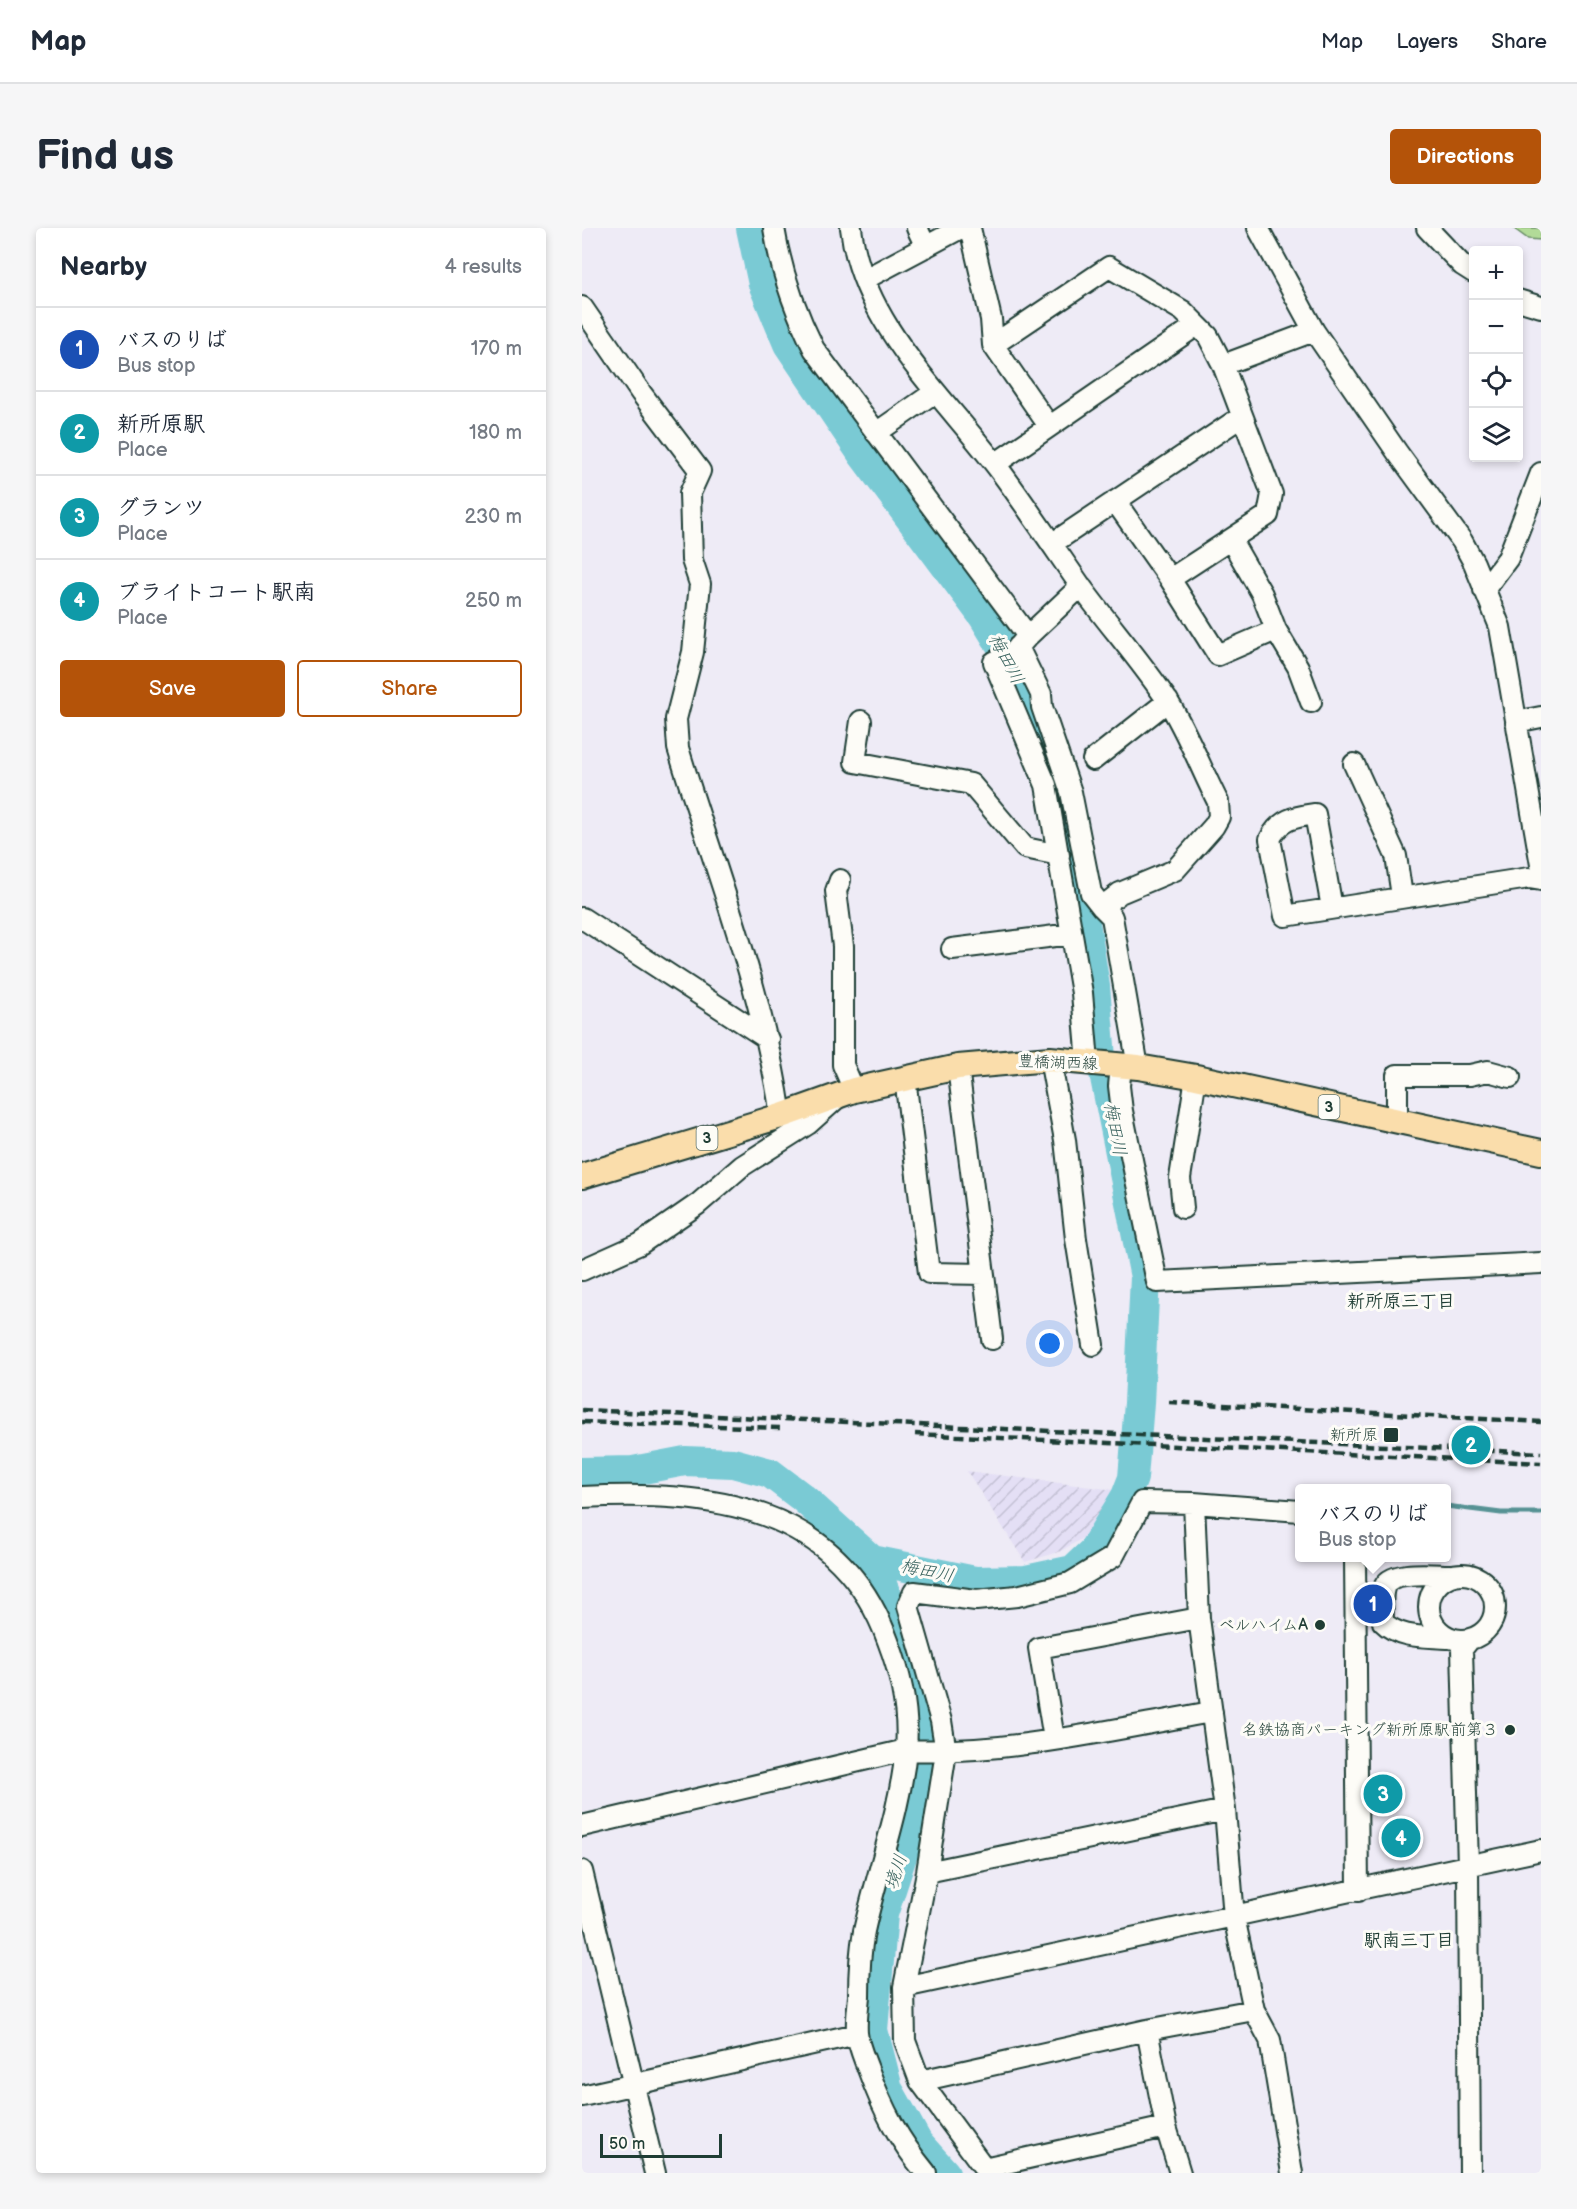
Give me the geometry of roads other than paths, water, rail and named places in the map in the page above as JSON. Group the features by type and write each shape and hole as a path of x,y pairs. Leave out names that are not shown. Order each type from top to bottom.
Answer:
{"main road":[{"name":"豊橋湖西線","path":"582,1176 781,1116 848,1091 958,1067 1050,1059 1196,1077 1541,1152"}],"street":[{"path":"774,228 780,262 793,308 814,349 876,433 1020,645 1041,694 1042,707 1071,792 1091,893 1112,917 1111,1065"},
{"path":"851,228 857,263 869,293 896,338 935,392 995,465 1053,543 1081,586 1168,701 1218,802 1219,817 1214,826 1174,870 1120,893 1102,907"},
{"path":"917,228 926,247"},
{"path":"865,279 961,228"},
{"path":"970,228 991,319 993,345 1048,426"},
{"path":"1258,228 1314,331 1462,542 1484,590 1500,627 1541,866"},
{"path":"1427,228 1469,269"},
{"path":"993,345 1109,267 1183,311 1208,336 1223,365 1272,494 1268,515 1170,579"},
{"path":"1523,302 1541,307"},
{"path":"582,308 641,393 700,471 690,493 692,560 700,585 693,652 676,719 678,748 712,849 768,1039 781,1116"},
{"path":"995,465 1048,426 1197,325"},
{"path":"1223,365 1314,331"},
{"path":"876,433 935,392"},
{"path":"1053,543 1241,417"},
{"path":"1484,590 1508,558 1541,473"},
{"path":"1115,501 1170,579 1218,655 1276,630"},
{"path":"1231,540 1262,594 1276,630 1298,667 1311,702"},
{"path":"1081,586 1020,645 995,662 1046,785 1082,993 1119,1086 1122,1111 1157,1281 1541,1263"},
{"path":"1094,760 1168,701"},
{"path":"1516,722 1541,717"},
{"path":"861,721 855,762 971,784 1025,848 1059,855"},
{"path":"1354,764 1396,856 1402,896"},
{"path":"1332,908 1315,814 1288,819 1277,826 1270,839 1285,916 1529,878 1541,880"},
{"path":"582,1270 640,1244 698,1204 742,1166 808,1124 848,1091 843,1065 843,946 836,891 840,880"},
{"path":"582,918 768,1039"},
{"path":"952,949 1071,934"},
{"path":"1050,1059 1065,1140 1076,1239 1093,1345"},
{"path":"958,1067 992,1339"},
{"path":"1397,1122 1397,1076 1470,1075 1488,1071 1510,1077"},
{"path":"1184,1208 1180,1178 1196,1077"},
{"path":"905,1078 929,1273 984,1275"},
{"path":"582,1497 662,1496 709,1500 760,1512 799,1529 841,1564 860,1587 882,1624 902,1689 906,1750 884,1860 864,1934 857,2034 882,2108 903,2144 926,2173"},
{"path":"1166,2127 986,2170 920,2080 904,2041 904,1987 927,1872 946,1752 941,1721 908,1606 914,1592 976,1600 1017,1596 1070,1583 1113,1557 1142,1502 1194,1503 1295,1511"},
{"path":"1194,1503 1199,1618 1225,1810 1234,1917 1254,2010 1270,2040 1292,2173"},
{"path":"1355,1562 1358,1891"},
{"path":"1402,1575 1451,1575 1473,1575 1482,1580 1494,1598 1493,1619 1488,1628 1458,1641 1402,1634 1392,1630 1383,1622 1384,1587 1390,1580 1402,1575"},
{"path":"1451,1575 1441,1581 1429,1600 1432,1622 1458,1641"},
{"path":"1054,1739 1039,1648 1199,1618"},
{"path":"1458,1641 1468,1866 1470,2173"},
{"path":"582,1827 906,1750 946,1752 1054,1739 1212,1712"},
{"path":"927,1872 1225,1810"},
{"path":"904,1987 1541,1851"},
{"path":"582,1871 655,2173"},
{"path":"920,2080 1147,2030 1254,2010"},
{"path":"1147,2030 1166,2127 1180,2173"},
{"path":"582,2096 857,2034"}],"waterway":[{"name":"梅田川","path":"751,228 763,284 788,344 863,455 983,616 1014,667 1055,770"},
{"name":"梅田川","path":"582,1472 633,1471 685,1461 733,1463 770,1473 803,1498 872,1560 975,1581 1026,1580 1073,1570 1092,1552 1126,1496 1133,1478 1145,1277 1101,1058 1095,986 1070,828"},
{"path":"1126,1496 1139,1497"},
{"path":"1451,1507 1501,1513 1541,1513"},
{"name":"境川","path":"872,1560 913,1661 920,1702 921,1741 904,1850 883,1914 873,2030 888,2089 918,2143 945,2173"}],"railway":[{"path":"1169,1402 1541,1422"},
{"path":"582,1410 1541,1453"},
{"path":"582,1422 783,1428"},
{"path":"915,1434 1541,1463"}],"place":[{"name":"新所原","path":"1391,1435"},
{"name":"新所原駅","path":"1471,1445"},
{"name":"バスのりば","path":"1373,1604"},
{"name":"ベルハイムA","path":"1320,1625"},
{"name":"名鉄協商パーキング新所原駅前第３","path":"1510,1730"},
{"name":"グランツ","path":"1383,1794"},
{"name":"ブライトコート駅南","path":"1401,1838"}],"district":[{"name":"新所原三丁目","path":"1401,1301"},
{"name":"駅南三丁目","path":"1409,1940"}]}
